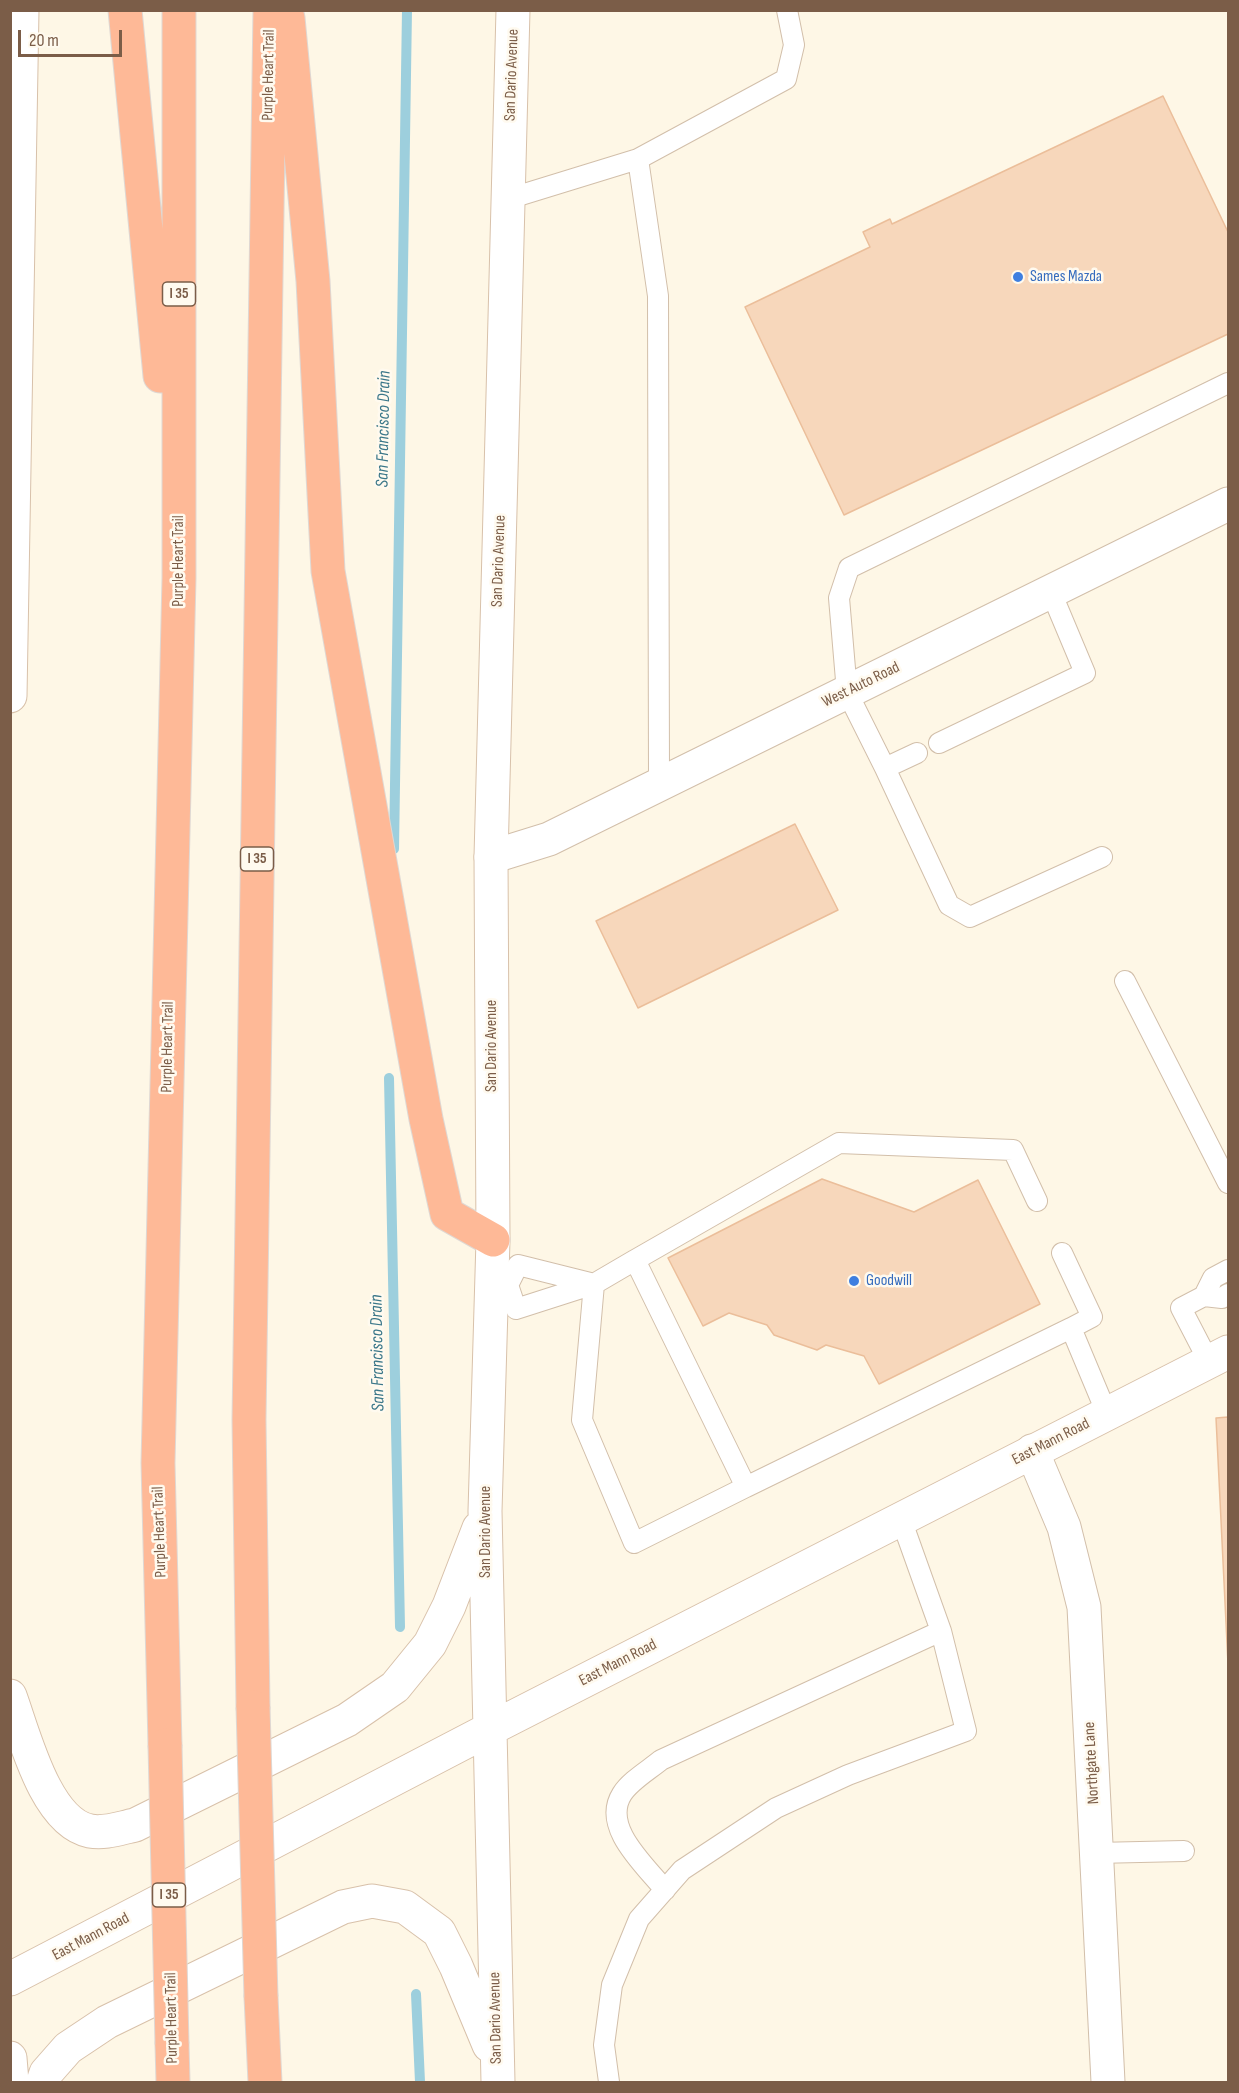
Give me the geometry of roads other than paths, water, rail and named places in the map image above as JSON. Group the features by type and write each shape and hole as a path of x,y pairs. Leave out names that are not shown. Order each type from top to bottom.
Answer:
{"highway":[{"path":"125,10 179,578"},
{"name":"Purple Heart Trail","path":"173,2082 158,1463 179,578 179,10"},
{"name":"Purple Heart Trail","path":"265,2082 253,1707 249,1419 270,10"},
{"path":"288,10 313,281 328,571 394,949 426,1119 447,1214 493,1240"}],"main road":[{"path":"10,696 15,76 22,10"},
{"name":"San Dario Avenue","path":"497,2073 485,1511 500,1285 493,1240 490,857 513,10"},
{"name":"West Auto Road","path":"490,857 549,839 1228,504"},
{"name":"East Mann Road","path":"10,1979 488,1730 1219,1357"},
{"name":"Northgate Lane","path":"1032,1451 1064,1527 1084,1607 1108,2082"},
{"path":"10,1696 40,1777 60,1812 75,1826 90,1831 108,1831 135,1825 347,1720 395,1687 430,1644 449,1606 485,1511"},
{"path":"43,2082 46,2073 68,2048 107,2022 343,1907 372,1901 405,1907 439,1932 456,1966 497,2073"},
{"path":"10,2058 12,2082"}],"lane":[{"path":"508,199 638,159 786,79 794,45 787,10"},
{"path":"638,159 658,296 659,785"},
{"path":"1102,857 969,917 949,905 847,692 839,598 849,568 1228,383"},
{"path":"939,742 1085,673 1051,592"},
{"path":"885,768 917,753"},
{"path":"1125,981 1228,1182"},
{"path":"594,1284 518,1265 500,1285 516,1310 594,1284 838,1143 1013,1150 1037,1201"},
{"path":"594,1284 582,1420 634,1543 1092,1317 1062,1253"},
{"path":"635,1260 746,1487"},
{"path":"1204,1296 1213,1278 1228,1270"},
{"path":"1219,1357 1181,1308 1204,1296 1222,1298 1228,1294"},
{"path":"1071,1328 1107,1414"},
{"path":"609,2082 604,2045 612,1985 639,1919 682,1870 776,1808 848,1775 966,1731 941,1630 901,1519"},
{"path":"665,1890 619,1831 615,1809 623,1792 661,1760 941,1630"},
{"path":"1096,1853 1184,1851"}],"waterway":[{"name":"San Francisco Drain","path":"394,849 407,10"},
{"name":"San Francisco Drain","path":"389,1078 400,1627"},
{"name":"San Francisco Drain","path":"416,1994 420,2082"}],"place":[{"name":"Sames Mazda","path":"1018,277"},
{"name":"Goodwill","path":"854,1281"}]}
